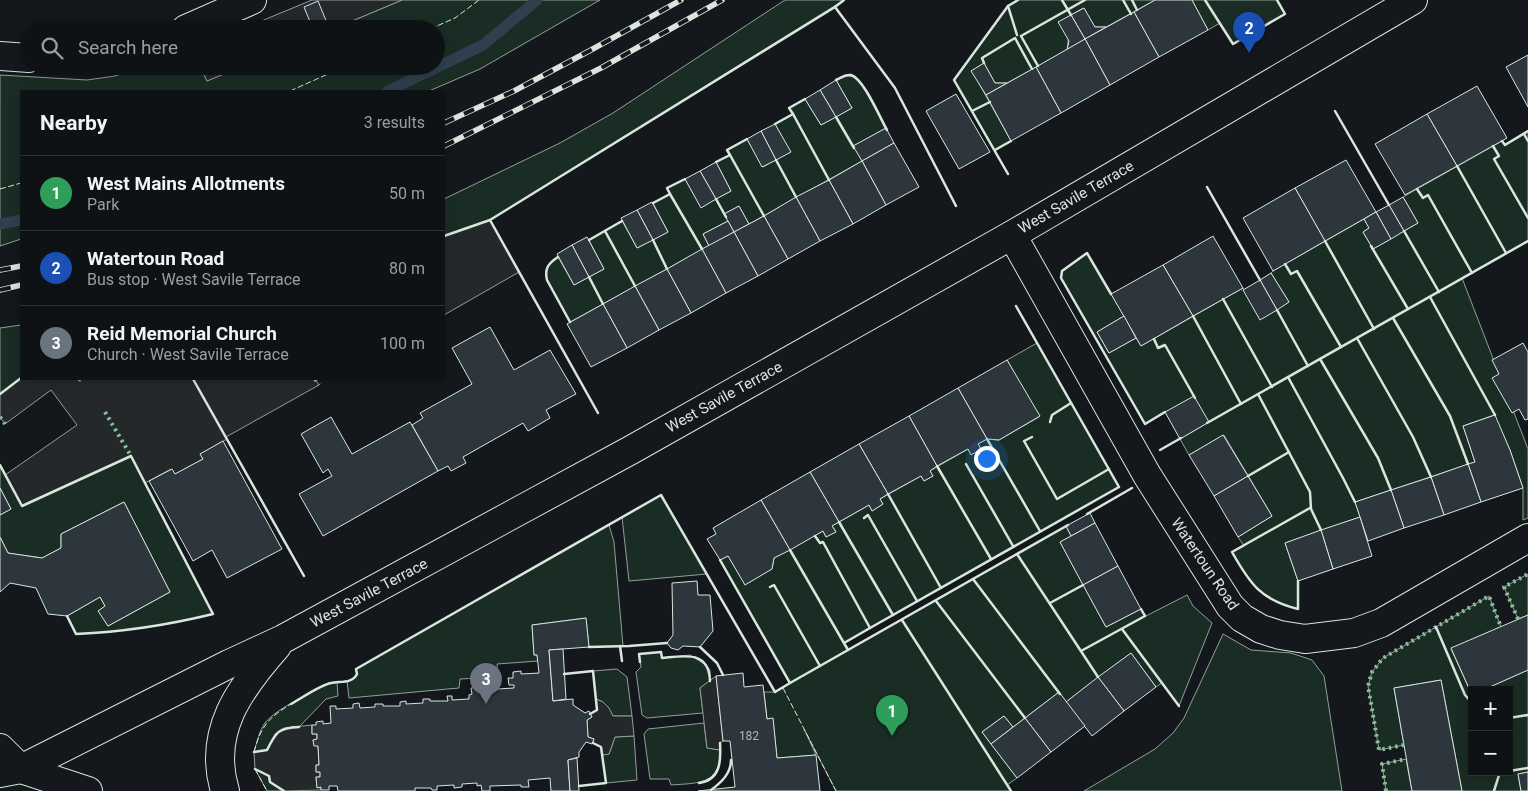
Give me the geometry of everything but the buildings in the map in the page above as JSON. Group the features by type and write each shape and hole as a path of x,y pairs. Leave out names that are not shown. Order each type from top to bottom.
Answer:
{"street":[{"path":"206,20 252,0"},
{"name":"West Savile Terrace","path":"12,777 220,668 283,639 630,450 1012,235 1413,0"},
{"path":"0,56 20,57"},
{"name":"Watertoun Road","path":"1012,235 1147,475 1230,606 1242,618 1261,629 1280,635 1304,639 1330,637 1363,630 1381,624 1528,538"},
{"path":"225,791 220,774 221,749 228,716 248,680 283,639"},
{"path":"0,748 12,777 88,791"}],"green space":[{"path":"402,0 600,0 480,69 431,90 20,90 20,239 0,246 0,75 87,80 118,75 204,75 207,81 221,75 445,75 445,20 354,20"},
{"path":"785,0 844,0 490,220 445,236 445,199 560,143 613,113"},
{"path":"1018,0 1155,0 1106,27 1095,27 1083,8 1071,15 1067,50 1007,83 995,83 984,63 972,71 1011,141 995,150 954,80 1008,6"},
{"path":"1192,0 1277,0 1285,14 1233,44 1220,23 1208,30"},
{"path":"845,75 860,81 886,128 854,146 862,161 749,224 739,206 724,214 728,221 703,234 709,246 570,322 547,280 547,269 552,262 558,257 574,285 604,269 589,240 622,221 637,248 668,232 653,203 670,194 667,188 685,179 701,207 731,191 716,162 730,155 727,150 747,139 763,167 790,152 775,124 793,114 789,108 805,99 821,125 852,108 836,80"},
{"path":"1528,131 1528,241 1462,278 1528,449 1528,518 1523,520 1523,488 1510,450 1494,415 1463,426 1475,462 1355,502 1360,517 1285,543 1298,581 1298,609 1275,601 1251,582 1232,552 1244,546 1238,537 1272,516 1224,435 1189,455 1180,439 1209,422 1165,412 1145,424 1061,278 1062,271 1087,253 1124,316 1097,332 1109,353 1136,338 1141,346 1243,288 1260,319 1289,302 1271,273 1273,271 1364,219 1369,228 1363,232 1373,249 1418,223 1403,197 1502,141 1505,144"},
{"path":"20,325 20,379 0,394 0,328"},
{"path":"1037,343 1119,487 844,643 849,649 1066,526 1071,536 1060,542 1106,627 1141,609 1146,616 1187,595 1193,606 1212,623 1179,706 1162,683 1156,687 1131,653 1066,702 1059,692 1013,727 1004,716 982,732 1017,778 1007,785 1011,791 836,791 804,729 816,755 777,758 773,719 767,719 764,692 775,692 789,683 720,560 728,556 745,584 772,569 774,558 823,531 826,537 836,531 832,526 869,505 872,511 883,504 880,499 921,476 924,481 933,476 930,471 968,449 981,449 978,444 987,439 999,440 1039,417 1007,360"},
{"path":"131,456 213,614 111,632 76,634 67,616 100,597 105,606 99,611 108,626 170,592 124,502 61,534 61,548 42,558 8,553 0,537 0,515 11,509 0,488 0,465 22,506"},
{"path":"661,495 707,574 629,581 622,517"},
{"path":"609,525 614,542 623,646 589,647 586,618 532,625 534,655 537,655 538,661 497,664 498,677 460,679 459,688 349,698 347,681 355,678 357,674 356,669"},
{"path":"1528,574 1528,615 1518,619 1504,587"},
{"path":"1489,596 1501,627 1451,649 1468,686 1468,776 1513,776 1513,686 1492,686 1528,670 1528,772 1518,774 1521,791 1462,791 1441,680 1394,688 1404,745 1379,750 1368,686 1372,672 1383,658"},
{"path":"1223,634 1251,650 1291,653 1312,660 1324,676 1342,791 1084,791 1155,749 1173,733 1184,718"},
{"path":"661,652 662,658 690,655 706,665 710,670 710,681 700,688 703,713 647,718 642,715 636,672 641,667 639,654"},
{"path":"617,669 627,677 632,716 613,716 603,702 596,699 593,671"},
{"path":"337,682 338,696 326,699 299,727 286,728 278,732 267,750 254,752 261,729 277,712 329,683"},
{"path":"704,723 707,748 720,750 720,761 713,776 690,784 671,785 669,779 650,779 644,734 648,729"},
{"path":"634,736 637,780 606,783 602,755 609,754 615,737"},
{"path":"1406,759 1412,791 1386,791 1382,764"},
{"path":"255,769 269,776 270,782 284,791 267,791"}],"shaded area":[{"path":"312,0 402,0 354,20 264,20"},
{"path":"204,75 221,75 207,81"},
{"path":"490,220 519,272 445,314 445,236"},
{"path":"20,379 316,380 319,385 226,437 227,439 200,454 203,459 175,474 171,469 145,483 131,456 22,506 5,475 77,425 51,390 5,424 0,417 0,394"},
{"path":"716,676 723,741 720,743 720,750 707,748 700,688"},
{"path":"596,699 603,702 609,708 613,716 632,716 634,736 615,737 609,754 602,755 601,747 593,743 594,739 588,737 587,720 592,717 590,714 597,710"},
{"path":"312,725 312,734 317,734 317,739 313,740 314,745 318,746 319,765 316,765 316,772 320,772 320,777 316,777 317,787 321,787 321,790 284,791 270,782 269,776 255,769 254,752 267,750 275,734 284,728"}],"waterway":[{"path":"445,63 483,45 537,0"},
{"path":"390,90 421,75"},
{"path":"0,224 20,220"}],"railway":[{"path":"445,123 514,91 681,0"},
{"path":"445,146 601,68 722,0"},
{"path":"0,270 20,266"},
{"path":"0,290 20,285"}],"hedge":[{"path":"316,380 319,385"},
{"path":"105,412 131,456"},
{"path":"0,417 5,424"},
{"path":"1518,619 1504,587 1528,574"},
{"path":"1404,745 1379,750 1368,686 1372,672 1383,658 1489,596 1501,627"},
{"path":"1386,791 1382,764 1406,759"}],"fence":[{"path":"445,22 455,18 479,0"},
{"path":"292,90 326,75"},
{"path":"0,189 20,183"},
{"path":"783,688 836,791"},
{"path":"254,752 266,724 271,718 291,704"},
{"path":"255,769 267,791"}],"wall":[{"path":"835,7 844,0"},
{"path":"1008,174 954,80 1008,6 1018,0"},
{"path":"1062,0 1071,15"},
{"path":"1038,66 1021,36 1085,0"},
{"path":"1123,0 1131,14"},
{"path":"1132,0 1137,10"},
{"path":"1205,0 1233,44 1285,14 1277,0"},
{"path":"1008,6 1017,35"},
{"path":"598,413 490,220 835,7 895,88 956,206"},
{"path":"984,63 982,58 1015,38 1032,69"},
{"path":"836,80 849,75 856,78 866,91 887,130"},
{"path":"775,124 793,114 789,108 805,99"},
{"path":"972,111 990,102"},
{"path":"1335,111 1389,205"},
{"path":"793,114 829,180"},
{"path":"836,117 854,148"},
{"path":"1502,141 1505,145 1528,131"},
{"path":"1524,134 1528,141"},
{"path":"716,162 730,155 727,150 747,139"},
{"path":"995,150 1011,141"},
{"path":"1493,146 1499,156 1494,159 1528,218"},
{"path":"730,155 764,216"},
{"path":"776,160 796,197"},
{"path":"1457,166 1506,253"},
{"path":"653,203 670,194 667,188 685,179"},
{"path":"1207,187 1260,280"},
{"path":"1417,189 1423,198 1428,195 1472,273"},
{"path":"670,194 702,249"},
{"path":"716,199 726,217"},
{"path":"445,236 490,220"},
{"path":"589,240 622,221"},
{"path":"605,231 635,286"},
{"path":"1404,231 1439,292"},
{"path":"653,240 667,269"},
{"path":"1325,241 1374,329"},
{"path":"1207,423 1528,241"},
{"path":"1371,246 1408,309"},
{"path":"1111,294 1087,253 1062,271 1061,278 1145,424 1165,412"},
{"path":"558,257 548,266 546,272 547,280 570,322"},
{"path":"1285,264 1291,274 1297,271 1341,347"},
{"path":"589,277 603,304"},
{"path":"1430,297 1495,415"},
{"path":"1223,299 1272,387"},
{"path":"815,536 820,543 823,542 870,628 1119,487 1016,306"},
{"path":"1277,310 1308,366"},
{"path":"1193,316 1241,404"},
{"path":"1393,318 1450,416 1468,464"},
{"path":"1357,338 1413,437 1431,477"},
{"path":"1154,339 1158,348 1165,345 1195,398"},
{"path":"1320,359 1378,458 1391,490"},
{"path":"1288,377 1355,502"},
{"path":"0,394 20,379"},
{"path":"194,380 304,576"},
{"path":"1258,394 1310,492 1311,509 1321,530"},
{"path":"1050,422 1052,415 1071,403"},
{"path":"1032,437 1024,441 1057,499 1109,469"},
{"path":"1160,450 1181,438"},
{"path":"987,439 1040,531"},
{"path":"1248,476 1289,452"},
{"path":"0,465 22,506 131,456 213,614 111,632 76,634 67,616"},
{"path":"966,464 1013,546"},
{"path":"937,466 991,559"},
{"path":"1087,514 1132,488"},
{"path":"888,494 941,588"},
{"path":"291,704 327,684 352,679 357,674 356,669 661,495 775,692 790,683"},
{"path":"1298,581 1298,609 1275,601 1258,589 1251,582 1232,552 1310,508"},
{"path":"864,518 868,515 917,601"},
{"path":"839,522 893,615"},
{"path":"848,650 1068,525"},
{"path":"720,560 790,683 848,650 790,550"},
{"path":"1017,554 1098,677"},
{"path":"973,579 1060,694"},
{"path":"770,587 774,585 820,666"},
{"path":"1050,603 1083,585"},
{"path":"936,601 1025,718"},
{"path":"1081,651 1145,616 1141,609"},
{"path":"902,620 1011,791"},
{"path":"1436,627 1468,698"},
{"path":"844,643 870,628"},
{"path":"1122,629 1179,706"},
{"path":"589,647 667,643"},
{"path":"620,646 622,661"},
{"path":"700,647 717,663 723,675"},
{"path":"640,662 639,654 661,652 662,658 694,657 705,664 709,671 710,681"},
{"path":"564,674 593,671 597,710 590,714"},
{"path":"1513,717 1528,715"},
{"path":"254,752 267,750 273,739 282,730 299,727"},
{"path":"579,786 606,783 601,747 593,743"},
{"path":"699,783 712,778 716,774 720,762 720,743"},
{"path":"711,790 725,777 731,765 731,760"},
{"path":"1513,770 1528,768"},
{"path":"255,769 269,776 270,782 284,791"},
{"path":"1494,791 1499,776"}],"place":[{"name":"Watertoun Road","path":"1249,53"},
{"name":"Reid Memorial Church","path":"486,704"},
{"name":"West Mains Allotments","path":"892,736"}]}
